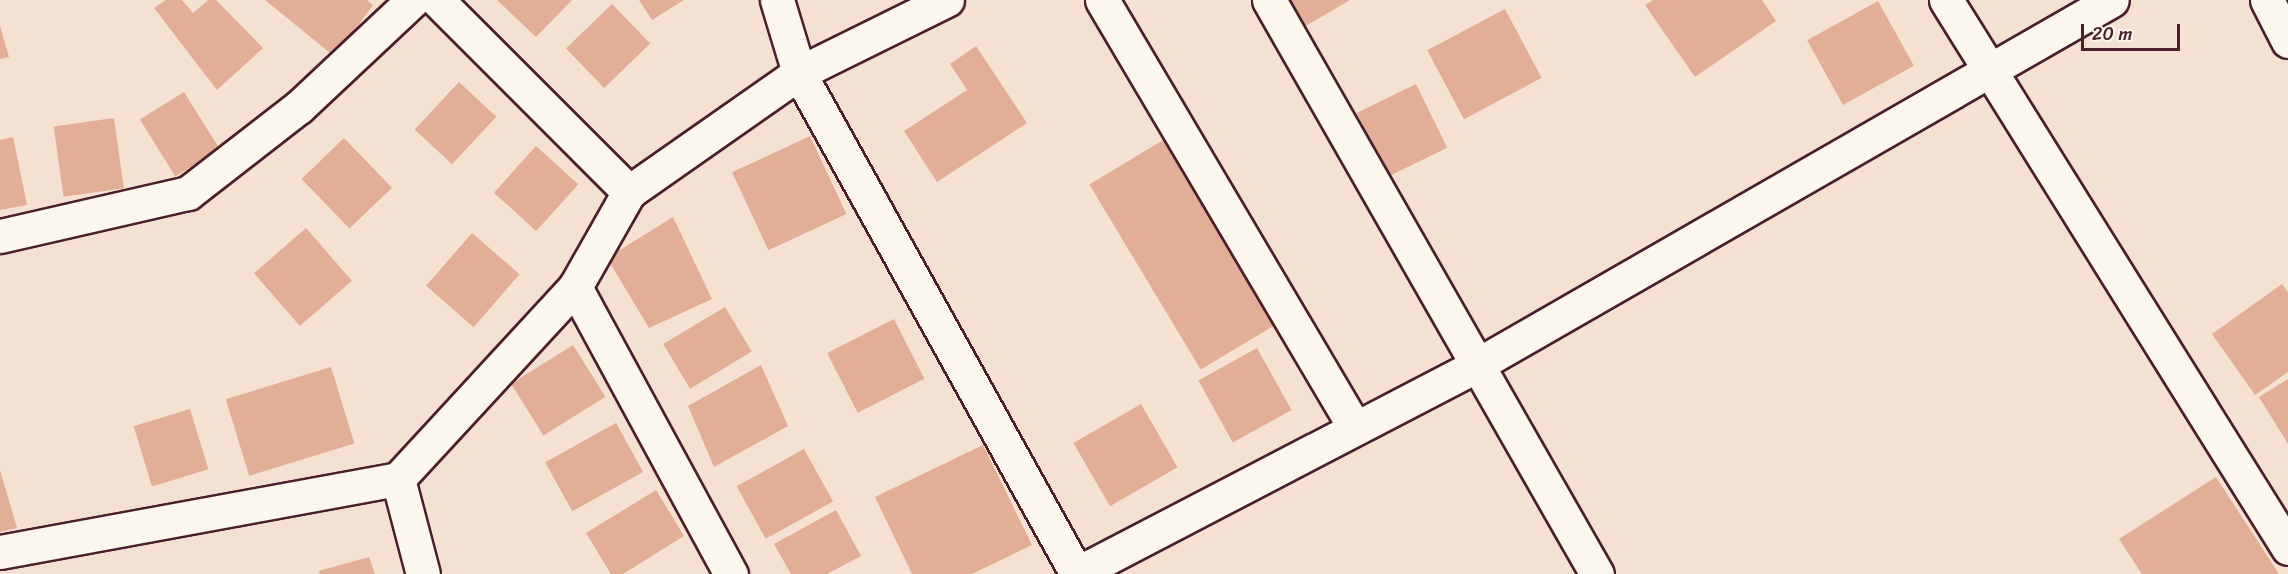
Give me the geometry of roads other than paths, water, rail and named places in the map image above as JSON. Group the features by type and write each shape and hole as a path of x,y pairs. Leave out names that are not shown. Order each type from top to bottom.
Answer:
{"street":[{"path":"0,236 188,194 298,107 414,0"},
{"path":"436,0 629,192"},
{"path":"777,0 799,73 1077,574 1477,365 2112,0"},
{"path":"0,552 398,479 575,287 629,192 799,73 947,0"},
{"path":"1102,0 1355,428"},
{"path":"1269,0 1597,574"},
{"path":"1946,0 2288,548"},
{"path":"2267,0 2288,41"},
{"path":"575,287 731,574"},
{"path":"398,479 423,574"}]}
